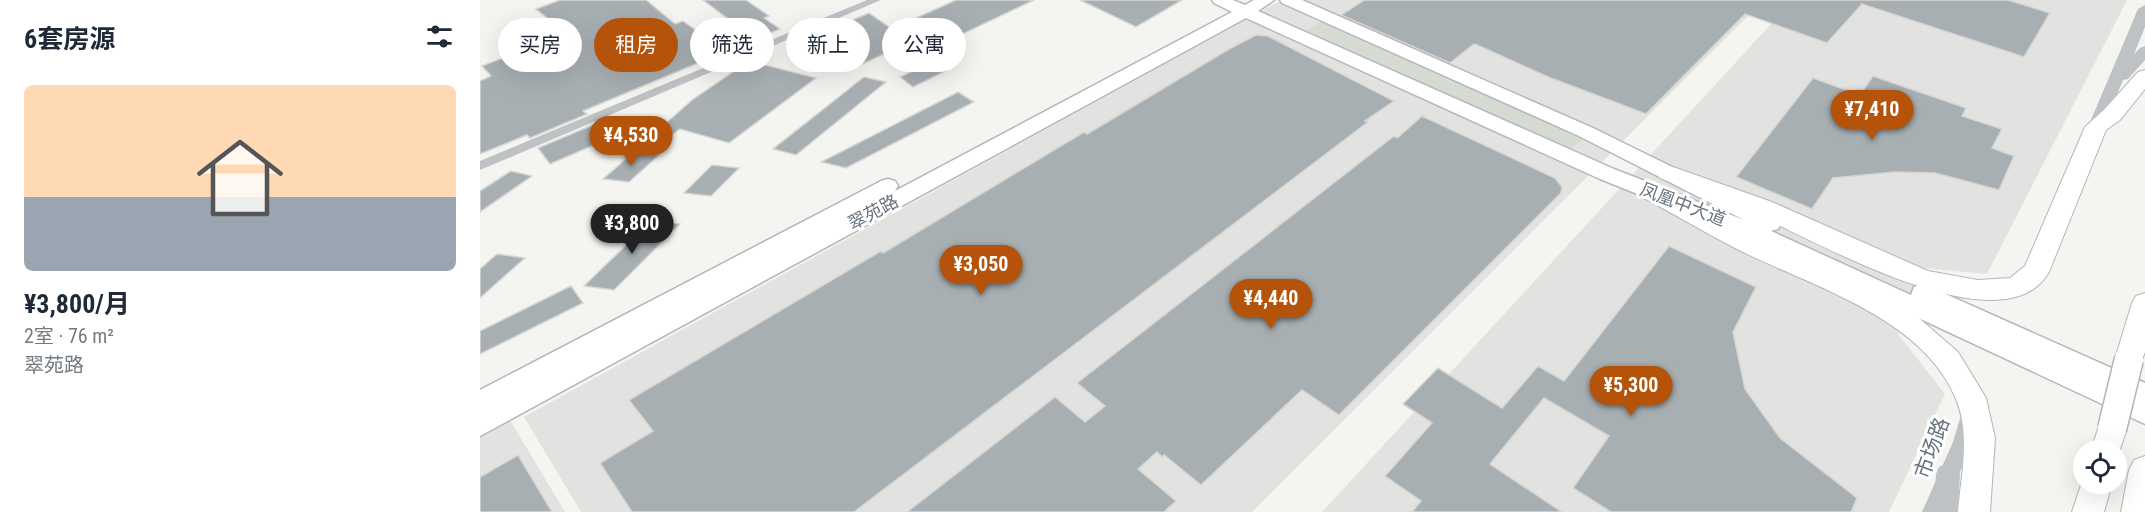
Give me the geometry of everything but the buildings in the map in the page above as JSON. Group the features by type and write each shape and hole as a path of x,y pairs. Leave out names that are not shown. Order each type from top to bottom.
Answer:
{"highway":[{"path":"1660,182 1763,208 1921,279 1978,290 2016,287 2036,273 2096,127 2112,115 2145,76"},
{"path":"1660,182 1744,242 1894,312 1948,360 1971,398 1980,438 1974,512"},
{"path":"2109,440 2145,303"},
{"path":"2136,512 2145,470"},
{"path":"2088,512 2093,494"}],"main road":[{"name":"翠苑路","path":"480,402 1233,4 1266,0"},
{"name":"凤凰中大道","path":"1288,0 1586,132 1660,182 1751,231 2145,413"},
{"name":"翠苑路","path":"480,424 1233,4"},
{"name":"凤凰中大道","path":"1233,4 1344,58 1760,219 2145,394"},
{"path":"1344,58 1343,44 1349,39 1377,40"}],"street":[{"path":"480,166 876,0"},
{"path":"2096,127 2145,9"},
{"path":"2112,87 2145,51"},
{"name":"市场路","path":"1932,512 1962,442 1971,398"},
{"path":"1946,512 1948,474"}],"shaded area":[{"path":"1281,0 1764,0 1252,512 581,512 524,417"},
{"path":"1793,0 2127,0 1987,274 1923,268 1898,334 1945,394 1889,512 1322,512"},
{"path":"1324,20 1587,136 1567,152 1306,31"},
{"path":"510,420 565,512 480,512 480,435"}]}
